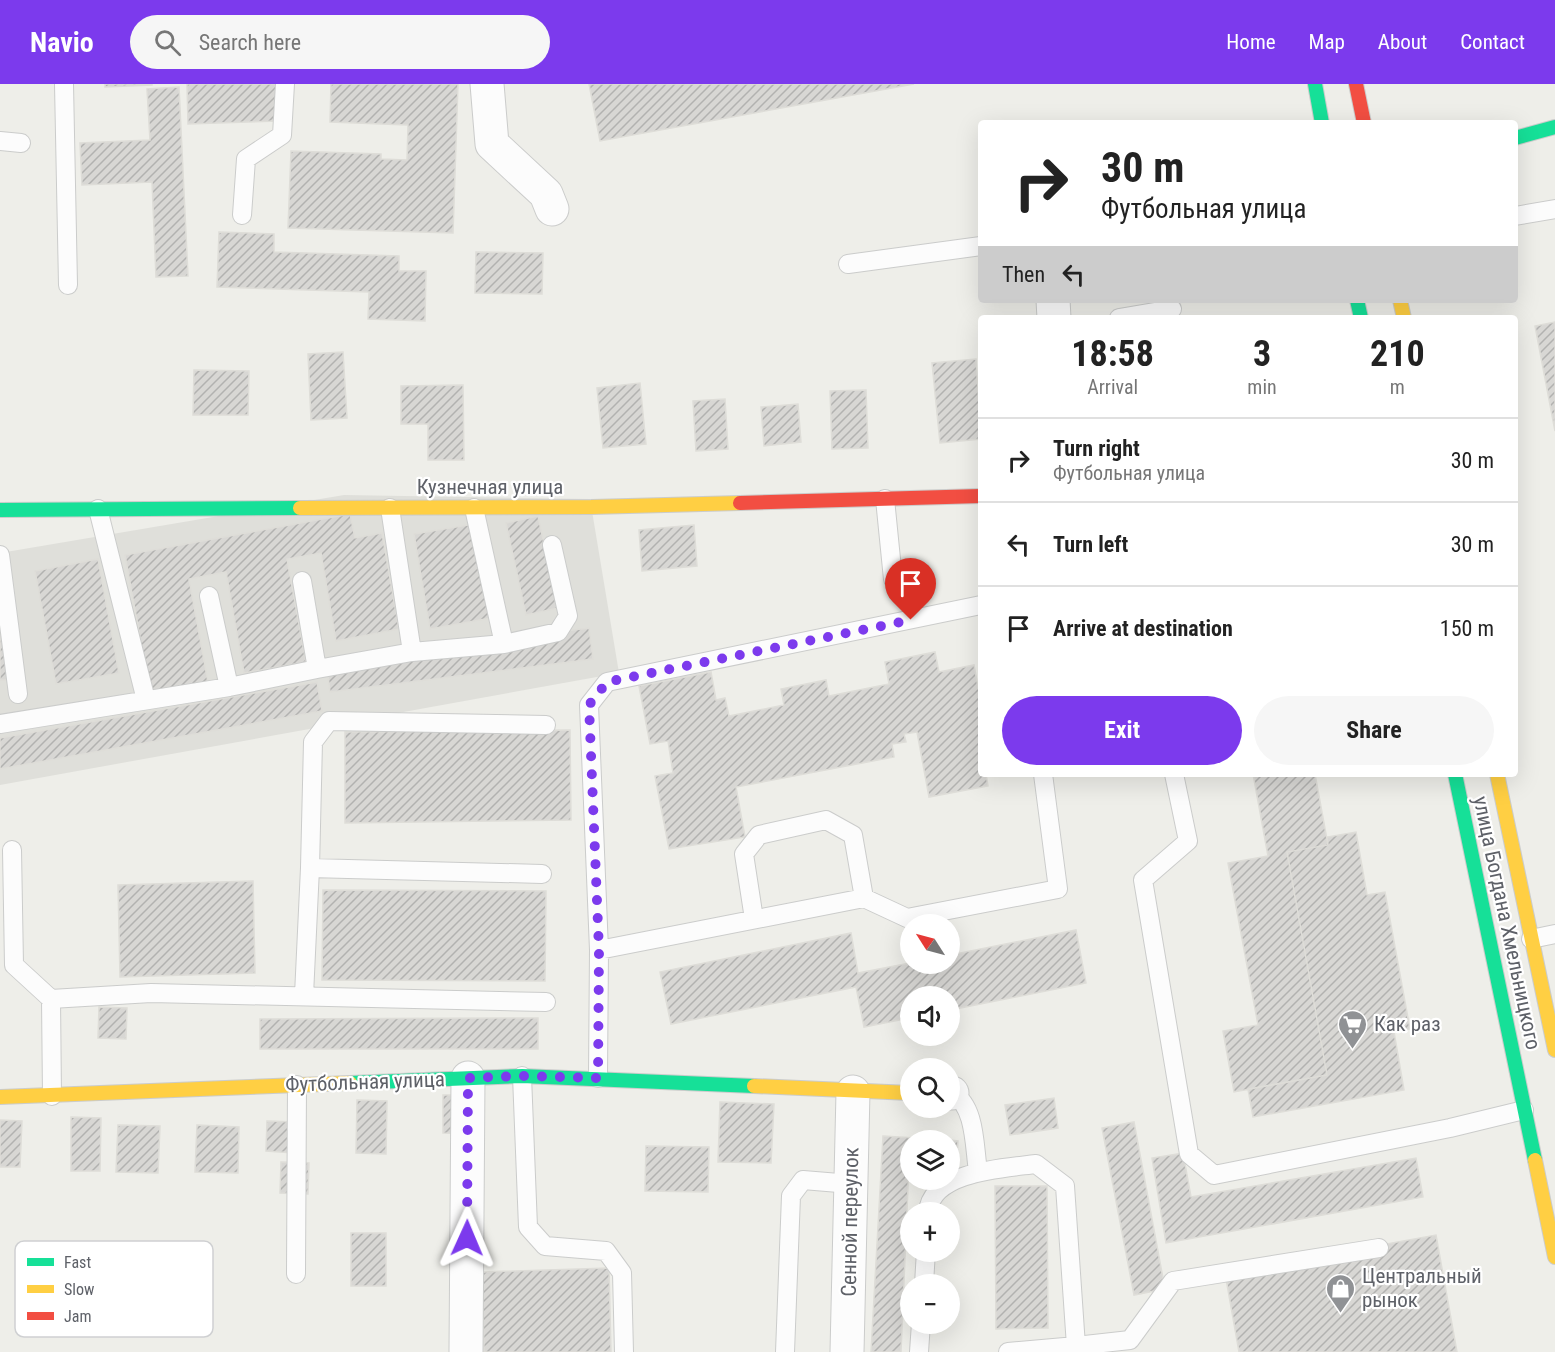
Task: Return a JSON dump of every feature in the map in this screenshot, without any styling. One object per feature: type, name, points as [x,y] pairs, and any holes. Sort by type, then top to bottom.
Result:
[{"type":"street","points":[[487,84],[492,144],[546,194],[552,209]]},
{"type":"street","points":[[1315,84],[1321,120]]},
{"type":"street","points":[[1356,84],[1363,120]]},
{"type":"street","points":[[1518,137],[1555,127]]},
{"type":"street","name":"Кузнечная улица","points":[[0,510],[474,508],[978,496]]},
{"type":"street","name":"улица Богдана Хмельницкого","points":[[1456,777],[1555,1257]]},
{"type":"street","name":"улица Богдана Хмельницкого","points":[[1498,777],[1555,1050]]},
{"type":"street","name":"Футбольная улица","points":[[0,1096],[52,1096],[522,1076],[900,1093]]},
{"type":"street","points":[[466,1352],[468,1078]]},
{"type":"street","name":"Сенной переулок","points":[[847,1352],[853,1092]]},
{"type":"lane","points":[[64,84],[68,285]]},
{"type":"lane","points":[[242,215],[246,159],[282,135],[285,84]]},
{"type":"lane","points":[[0,141],[21,143]]},
{"type":"lane","points":[[1518,215],[1555,209]]},
{"type":"lane","points":[[848,264],[978,246]]},
{"type":"lane","points":[[1137,315],[1172,309]]},
{"type":"lane","points":[[885,499],[893,579]]},
{"type":"lane","points":[[390,508],[412,651]]},
{"type":"lane","points":[[474,508],[504,644]]},
{"type":"lane","points":[[98,509],[146,700]]},
{"type":"lane","points":[[0,724],[229,687],[412,651],[504,644],[558,632],[568,616],[552,545]]},
{"type":"lane","points":[[0,555],[18,694]]},
{"type":"lane","points":[[302,581],[317,669]]},
{"type":"lane","points":[[209,596],[229,687]]},
{"type":"lane","points":[[598,1078],[599,950],[589,705],[607,682],[978,606]]},
{"type":"lane","points":[[304,995],[313,742],[329,722],[546,725]]},
{"type":"lane","points":[[599,950],[864,898],[906,918],[1058,889],[1043,777]]},
{"type":"lane","points":[[1175,777],[1188,841],[1143,880],[1189,1154],[1214,1176],[1450,1128],[1524,1110]]},
{"type":"lane","points":[[754,919],[744,854],[759,836],[826,820],[853,835],[864,898]]},
{"type":"lane","points":[[12,850],[14,965],[51,999],[151,993],[546,1002]]},
{"type":"lane","points":[[310,868],[542,874]]},
{"type":"lane","points":[[1531,939],[1555,934]]},
{"type":"lane","points":[[51,999],[52,1096]]},
{"type":"lane","points":[[522,1076],[528,1227],[545,1246],[606,1251],[622,1273],[624,1352]]},
{"type":"lane","points":[[296,1274],[297,1085]]},
{"type":"lane","points":[[960,1097],[969,1114],[978,1171]]},
{"type":"lane","points":[[930,1202],[946,1185],[978,1171],[1036,1164],[1065,1186],[1076,1349]]},
{"type":"lane","points":[[785,1352],[791,1196],[803,1180],[851,1184]]},
{"type":"lane","points":[[1008,1352],[1076,1349],[1130,1340],[1173,1281],[1379,1248]]},
{"type":"lane","points":[[919,1352],[920,1334]]},
{"type":"shaded area","points":[[344,495],[590,499],[619,673],[0,785],[0,553]]},
{"type":"building","points":[[105,84],[152,84],[152,85],[105,87]]},
{"type":"building","points":[[187,84],[278,84],[279,121],[188,124]]},
{"type":"building","points":[[331,84],[458,84],[453,233],[288,228],[291,151],[381,154],[381,159],[407,160],[408,125],[330,122]]},
{"type":"building","points":[[589,84],[914,84],[600,141]]},
{"type":"building","points":[[179,87],[188,276],[156,277],[152,182],[82,185],[80,143],[150,140],[147,89]]},
{"type":"building","points":[[219,232],[274,234],[274,252],[399,256],[399,271],[426,271],[425,321],[368,319],[369,292],[217,287]]},
{"type":"building","points":[[476,252],[543,253],[542,294],[475,293]]},
{"type":"building","points":[[1555,322],[1555,431],[1535,326]]},
{"type":"building","points":[[343,352],[347,418],[311,420],[308,354]]},
{"type":"building","points":[[976,359],[978,439],[940,443],[932,363]]},
{"type":"building","points":[[194,370],[249,371],[248,415],[193,415]]},
{"type":"building","points":[[640,383],[646,444],[603,448],[597,388]]},
{"type":"building","points":[[463,385],[464,460],[428,460],[428,424],[401,424],[401,386]]},
{"type":"building","points":[[866,390],[868,448],[832,449],[830,391]]},
{"type":"building","points":[[725,399],[728,449],[696,451],[693,401]]},
{"type":"building","points":[[798,404],[801,442],[764,446],[761,407]]},
{"type":"building","points":[[350,514],[355,538],[382,533],[399,629],[336,641],[321,553],[287,559],[306,662],[244,673],[226,572],[189,579],[208,682],[150,692],[125,555]]},
{"type":"building","points":[[538,516],[558,608],[526,615],[506,523]]},
{"type":"building","points":[[474,524],[491,618],[430,629],[414,534]]},
{"type":"building","points":[[694,525],[697,566],[642,571],[639,530]]},
{"type":"building","points":[[98,559],[119,673],[56,684],[35,571]]},
{"type":"building","points":[[0,624],[10,680],[0,680]]},
{"type":"building","points":[[589,628],[593,659],[330,692],[326,661]]},
{"type":"building","points":[[935,652],[939,672],[974,665],[978,687],[978,777],[986,777],[988,786],[929,797],[917,732],[904,734],[906,742],[892,744],[894,757],[736,787],[745,837],[669,849],[655,776],[673,773],[668,741],[650,744],[639,686],[711,672],[716,700],[725,698],[729,716],[784,705],[781,689],[826,680],[829,696],[889,684],[885,662]]},
{"type":"building","points":[[317,682],[322,711],[0,769],[0,738]]},
{"type":"building","points":[[570,730],[571,820],[345,823],[345,732]]},
{"type":"building","points":[[1254,777],[1316,777],[1328,845],[1287,852],[1327,1075],[1234,1092],[1223,1031],[1258,1025],[1228,863],[1268,856]]},
{"type":"building","points":[[1356,832],[1367,895],[1385,892],[1410,1029],[1394,1032],[1404,1090],[1253,1117],[1248,1089],[1327,1075],[1287,852],[1328,845],[1327,837]]},
{"type":"building","points":[[253,881],[255,973],[120,977],[118,885]]},
{"type":"building","points":[[323,890],[546,891],[545,981],[322,980]]},
{"type":"building","points":[[1076,930],[1086,983],[960,1008],[960,986],[900,986],[900,1020],[864,1027],[856,987],[671,1024],[660,972],[851,933],[858,973],[900,965],[900,974],[960,974],[960,953]]},
{"type":"building","points":[[99,1007],[127,1008],[126,1039],[98,1038]]},
{"type":"building","points":[[538,1018],[538,1049],[260,1049],[260,1019]]},
{"type":"building","points":[[443,1095],[481,1095],[480,1134],[443,1133]]},
{"type":"building","points":[[1054,1098],[1058,1128],[1010,1135],[1005,1105]]},
{"type":"building","points":[[357,1100],[387,1101],[386,1154],[356,1153]]},
{"type":"building","points":[[720,1102],[774,1104],[771,1163],[718,1162]]},
{"type":"building","points":[[71,1117],[101,1118],[100,1171],[71,1171]]},
{"type":"building","points":[[0,1120],[22,1121],[20,1167],[0,1167]]},
{"type":"building","points":[[267,1121],[295,1122],[294,1153],[266,1151]]},
{"type":"building","points":[[1134,1122],[1165,1289],[1134,1295],[1102,1128]]},
{"type":"building","points":[[118,1125],[160,1126],[158,1173],[116,1172]]},
{"type":"building","points":[[197,1125],[239,1127],[238,1173],[195,1172]]},
{"type":"building","points":[[883,1136],[900,1137],[900,1190],[908,1190],[907,1202],[900,1202],[900,1262],[905,1262],[904,1274],[900,1274],[901,1352],[871,1352]]},
{"type":"building","points":[[646,1146],[709,1147],[708,1192],[645,1191]]},
{"type":"building","points":[[1183,1153],[1191,1197],[1416,1158],[1423,1197],[1166,1243],[1152,1158]]},
{"type":"building","points":[[281,1162],[309,1163],[308,1194],[280,1193]]},
{"type":"building","points":[[995,1186],[1047,1186],[1048,1328],[996,1329]]},
{"type":"building","points":[[351,1233],[386,1233],[386,1286],[351,1286]]},
{"type":"building","name":"Центральный рынок","points":[[1436,1235],[1457,1352],[1239,1352],[1225,1273]]},
{"type":"building","points":[[609,1268],[611,1352],[484,1352],[482,1272]]},
{"type":"traffic: fast","points":[[1315,84],[1321,120]]},
{"type":"traffic: fast","points":[[1518,137],[1555,127]]},
{"type":"traffic: fast","points":[[1358,303],[1360,315]]},
{"type":"traffic: fast","points":[[0,510],[300,508]]},
{"type":"traffic: fast","points":[[1456,777],[1535,1160]]},
{"type":"traffic: fast","points":[[350,1083],[522,1076],[754,1086]]},
{"type":"traffic: slow","points":[[1401,303],[1403,315]]},
{"type":"traffic: slow","points":[[300,508],[591,507],[740,503]]},
{"type":"traffic: slow","points":[[1498,777],[1555,1050]]},
{"type":"traffic: slow","points":[[0,1097],[350,1083]]},
{"type":"traffic: slow","points":[[754,1086],[900,1093]]},
{"type":"traffic: slow","points":[[1535,1160],[1555,1257]]},
{"type":"traffic: jam","points":[[1356,84],[1363,120]]},
{"type":"traffic: jam","points":[[740,503],[978,496]]},
{"type":"place","name":"Как раз","points":[[1353,1050]]},
{"type":"place","name":"Центральный рынок","points":[[1341,1314]]},
{"type":"route","points":[[467,1238],[468,1078],[522,1076],[598,1078],[599,950],[589,705],[607,682],[911,620]]}]
